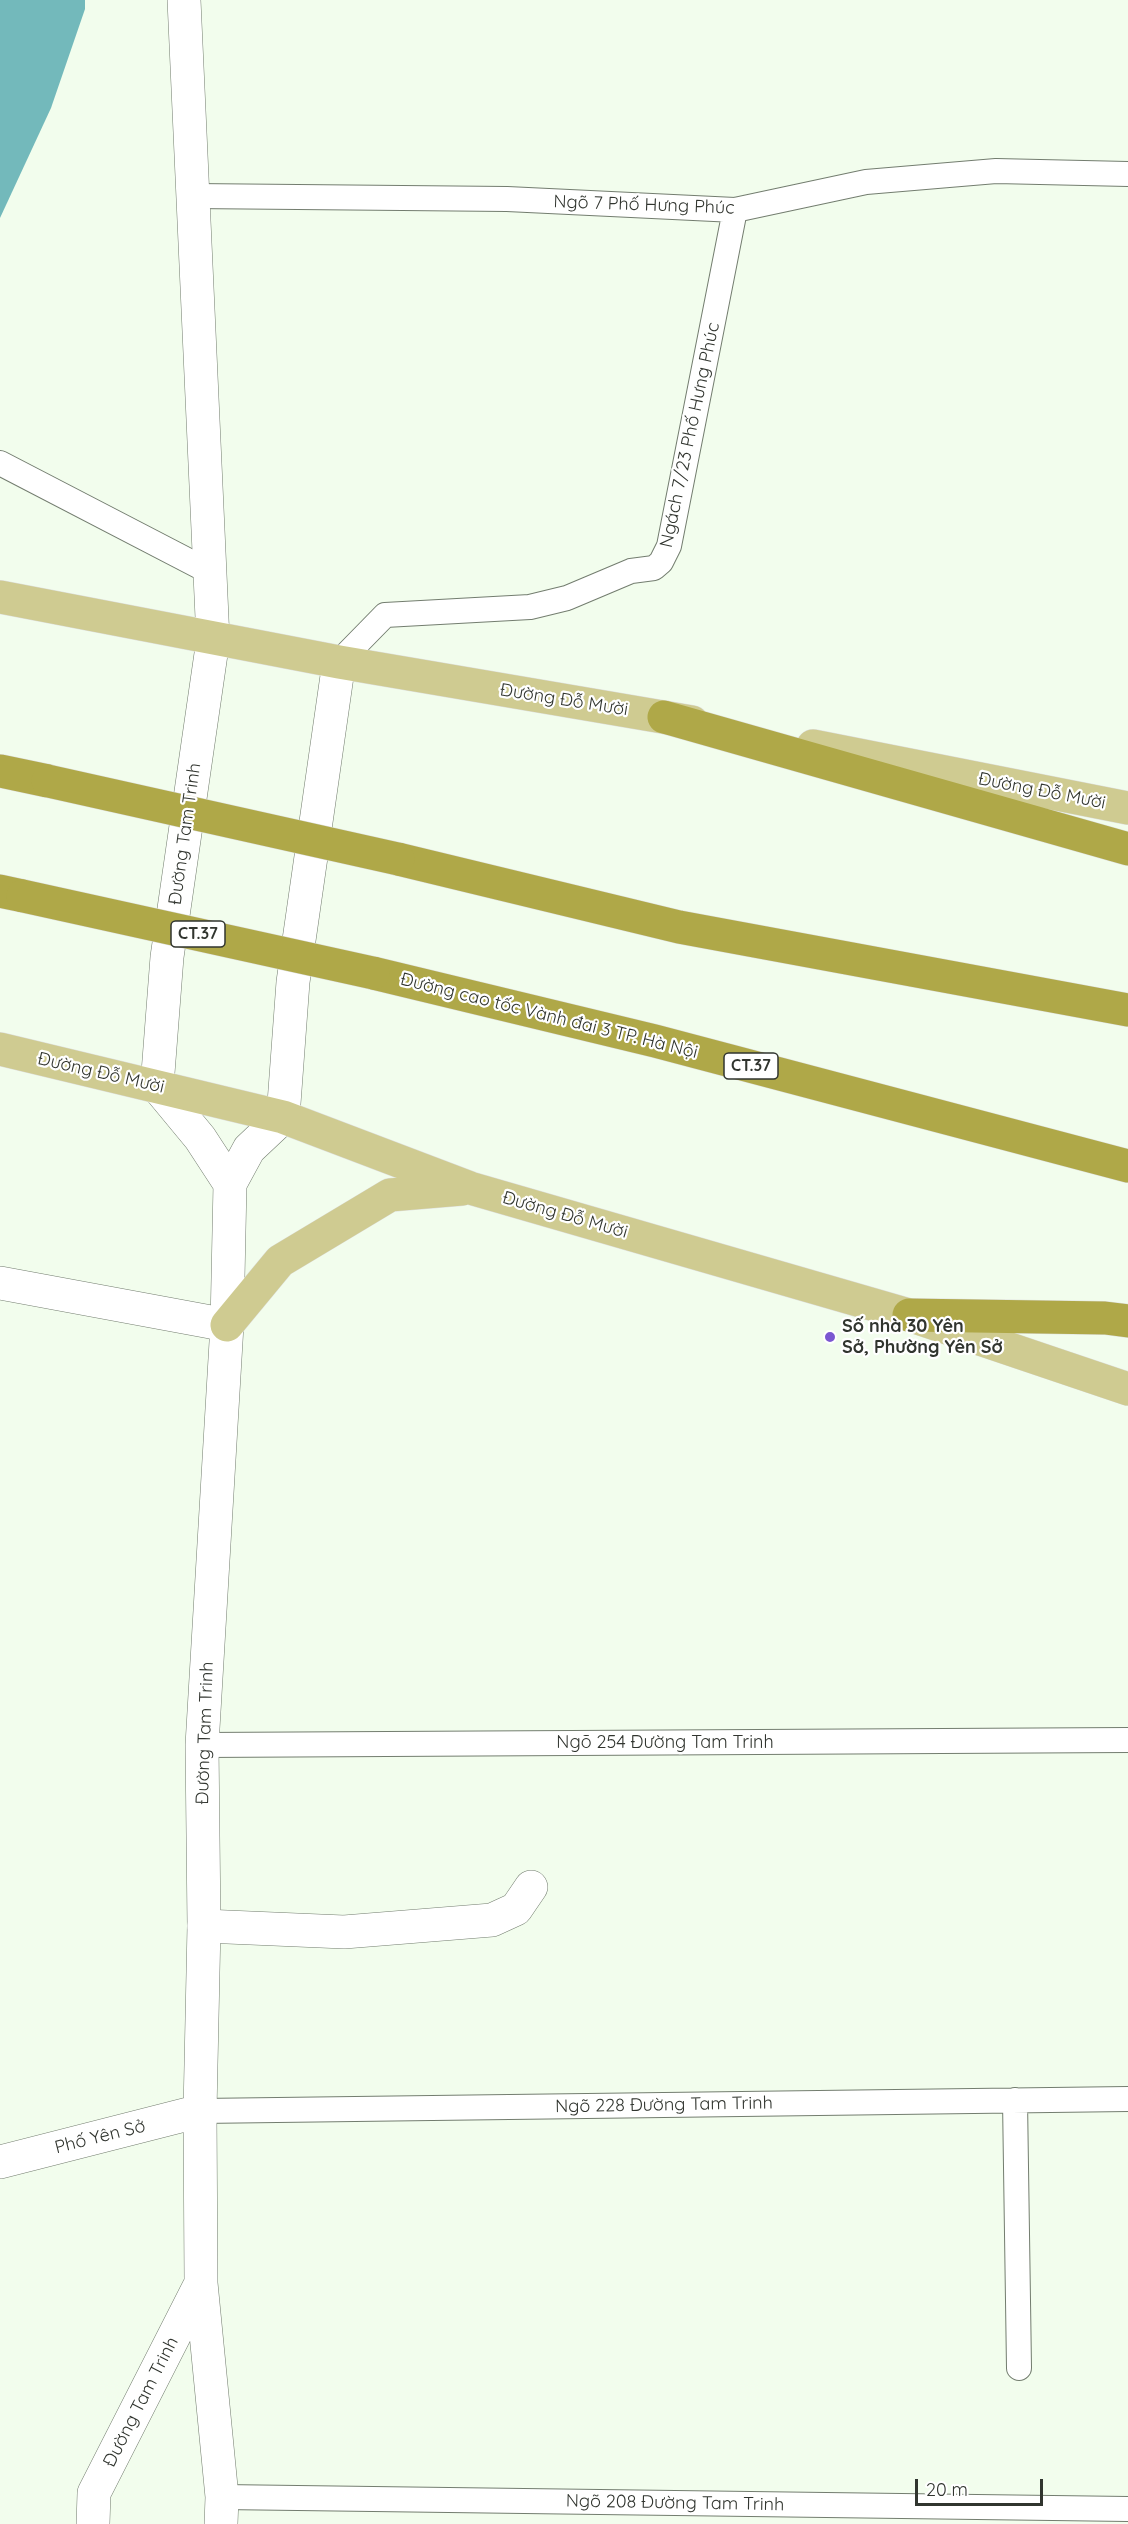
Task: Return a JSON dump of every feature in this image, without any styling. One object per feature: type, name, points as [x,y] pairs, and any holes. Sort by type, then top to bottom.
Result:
[{"type":"highway","points":[[664,717],[1128,849]]},
{"type":"highway","points":[[0,771],[398,859],[680,927],[1128,1010]]},
{"type":"highway","name":"Đường cao tốc Vành đai 3 TP. Hà Nội","points":[[11,893],[373,973],[655,1041],[1128,1166]]},
{"type":"highway","points":[[909,1315],[1105,1318],[1128,1321]]},
{"type":"main road","name":"Đường Tam Trinh","points":[[157,1086],[168,957],[213,640],[184,0]]},
{"type":"main road","name":"Đường Đỗ Mười","points":[[0,597],[213,640],[664,717],[1128,808]]},
{"type":"main road","points":[[283,1117],[293,982],[339,662]]},
{"type":"main road","name":"Đường Đỗ Mười","points":[[0,1049],[283,1117],[470,1188],[909,1315],[1128,1389]]},
{"type":"main road","points":[[157,1086],[200,1138],[230,1184]]},
{"type":"main road","name":"Đường Tam Trinh","points":[[221,2510],[201,2283],[200,2111],[204,1926],[202,1745],[227,1324],[230,1184],[249,1149],[283,1117]]},
{"type":"main road","points":[[0,1282],[227,1324],[280,1261],[390,1195],[470,1188]]},
{"type":"main road","points":[[204,1926],[344,1932],[492,1920],[516,1908],[531,1887]]},
{"type":"main road","name":"Phố Yên Sở","points":[[0,2162],[200,2111]]},
{"type":"main road","name":"Đường Tam Trinh","points":[[93,2524],[94,2493],[201,2283]]},
{"type":"lane","name":"Ngõ 7 Phố Hưng Phúc","points":[[193,196],[507,200],[735,210],[866,182],[996,171],[1128,174]]},
{"type":"lane","name":"Ngách 7/23 Phố Hưng Phúc","points":[[339,662],[385,615],[530,607],[567,598],[631,571],[654,568],[661,561],[669,546],[735,210]]},
{"type":"lane","points":[[0,463],[210,572]]},
{"type":"lane","name":"Ngõ 254 Đường Tam Trinh","points":[[202,1745],[1128,1740]]},
{"type":"lane","name":"Ngõ 228 Đường Tam Trinh","points":[[200,2111],[1128,2099]]},
{"type":"lane","points":[[1015,2100],[1019,2368]]},
{"type":"lane","name":"Ngõ 208 Đường Tam Trinh","points":[[221,2510],[1128,2509]]},
{"type":"water","points":[[0,0],[85,0],[85,9],[51,108],[0,218]]},
{"type":"place","name":"Số nhà 30 Yên Sở, Phường Yên Sở","points":[[830,1337]]}]
